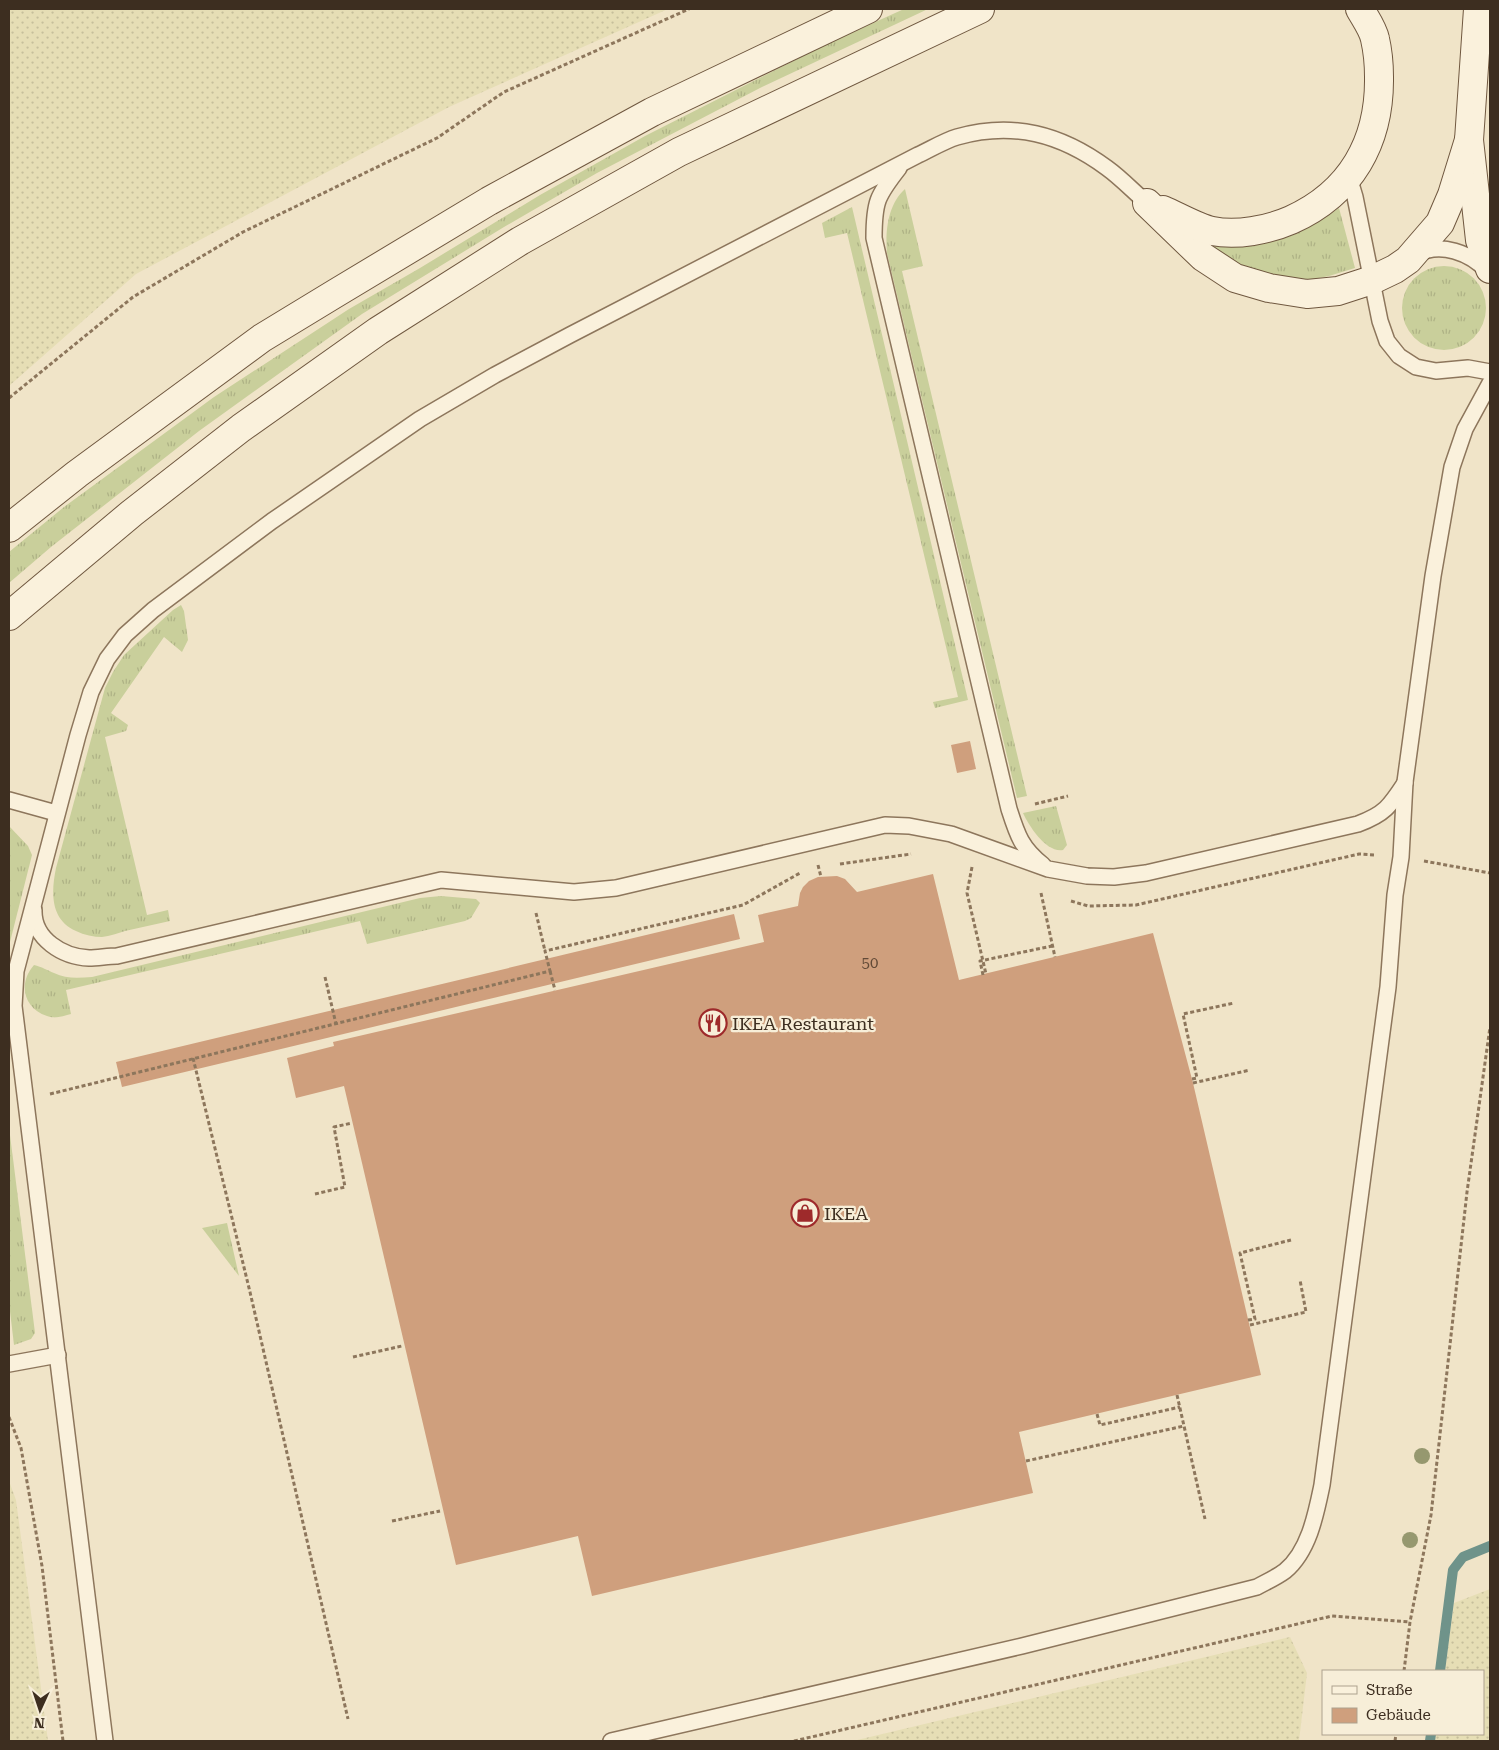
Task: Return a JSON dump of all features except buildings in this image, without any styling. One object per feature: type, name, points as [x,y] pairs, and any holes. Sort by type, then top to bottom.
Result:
[{"type":"main road","points":[[9,528],[77,474],[262,338],[303,313],[489,201],[652,112],[868,9]]},
{"type":"main road","points":[[9,616],[132,513],[242,428],[378,331],[520,241],[679,152],[980,9]]},
{"type":"main road","points":[[1147,203],[1212,231],[1242,232],[1278,226],[1308,212],[1331,196],[1349,177],[1366,150],[1375,124],[1379,96],[1375,38],[1360,9]]},
{"type":"main road","points":[[1478,9],[1469,140],[1480,240],[1490,269]]},
{"type":"main road","points":[[1147,203],[1203,257],[1235,278],[1269,288],[1307,294],[1338,291],[1372,280],[1408,260],[1440,223],[1452,195],[1469,140]]},
{"type":"lane","points":[[105,1741],[18,1048],[14,987],[16,971],[56,813],[91,692],[112,653],[125,634],[153,610],[280,515],[420,419],[495,375],[570,335],[955,138],[989,130],[1022,131],[1052,138],[1078,149],[1108,169],[1147,203]]},
{"type":"lane","points":[[902,164],[878,196],[874,215],[874,238],[1009,809],[1018,838],[1033,857],[1048,869]]},
{"type":"lane","points":[[1349,177],[1355,197],[1380,320],[1387,341],[1399,356],[1416,367],[1436,371],[1468,368],[1490,372]]},
{"type":"lane","points":[[1408,260],[1420,253],[1440,249],[1461,252],[1480,263],[1490,275]]},
{"type":"lane","points":[[611,1741],[1032,1644],[1258,1586],[1285,1571],[1302,1551],[1315,1522],[1322,1485],[1388,987],[1395,895],[1401,857],[1405,782],[1433,576],[1452,466],[1465,430],[1490,383]]},
{"type":"lane","points":[[35,896],[34,914],[37,929],[48,942],[66,954],[88,958],[117,956],[441,880],[574,892],[616,888],[886,825],[909,826],[951,834],[1048,869],[1086,876],[1114,876],[1146,873],[1358,824],[1375,818],[1389,806],[1405,782]]},
{"type":"lane","points":[[9,800],[56,813]]},
{"type":"lane","points":[[9,1364],[58,1355]]},
{"type":"path","points":[[9,398],[133,297],[243,232],[437,138],[504,92],[689,9]]},
{"type":"path","points":[[980,846],[971,869],[967,893],[984,975],[980,962],[1052,946]]},
{"type":"path","points":[[833,866],[914,854]]},
{"type":"path","points":[[1069,901],[1088,906],[1136,905],[1359,854],[1401,857],[1490,873]]},
{"type":"path","points":[[963,866],[979,872]]},
{"type":"path","points":[[812,870],[826,867]]},
{"type":"path","points":[[819,868],[821,877]]},
{"type":"path","points":[[545,951],[744,904],[799,873],[806,872]]},
{"type":"path","points":[[530,888],[555,990]]},
{"type":"path","points":[[1033,890],[1050,895]]},
{"type":"path","points":[[1041,893],[1054,957]]},
{"type":"path","points":[[26,1100],[550,971]]},
{"type":"path","points":[[324,977],[336,1024]]},
{"type":"path","points":[[1234,1003],[1183,1014],[1197,1078],[1192,1081],[1250,1070]]},
{"type":"path","points":[[1404,1670],[1410,1622],[1431,1515],[1467,1192],[1490,1027]]},
{"type":"path","points":[[193,1058],[250,1292],[348,1719]]},
{"type":"path","points":[[315,1194],[345,1188],[334,1127],[352,1123]]},
{"type":"path","points":[[1291,1240],[1240,1253],[1254,1319],[1249,1322],[1306,1312],[1300,1280]]},
{"type":"path","points":[[353,1357],[402,1346]]},
{"type":"path","points":[[1177,1395],[1205,1519]]},
{"type":"path","points":[[1097,1414],[1100,1425],[1180,1407]]},
{"type":"path","points":[[9,1417],[21,1448],[40,1556],[63,1741]]},
{"type":"path","points":[[1026,1461],[1184,1426]]},
{"type":"path","points":[[392,1521],[440,1511]]},
{"type":"path","points":[[794,1741],[1332,1616],[1410,1622]]},
{"type":"shaded area","points":[[9,9],[668,9],[449,107],[136,274],[9,386]]},
{"type":"shaded area","points":[[9,1481],[16,1500],[48,1741],[9,1741]]},
{"type":"shaded area","points":[[1490,1589],[1490,1741],[1435,1741],[1436,1735],[1484,1735],[1484,1670],[1445,1670],[1454,1603]]},
{"type":"shaded area","points":[[1290,1637],[1307,1673],[1299,1741],[853,1741]]},
{"type":"green space","points":[[904,9],[928,9],[760,88],[597,173],[504,227],[362,314],[199,431],[51,547],[9,583],[9,552],[64,507],[214,397],[349,309],[540,195],[645,136],[831,42]]},
{"type":"green space","points":[[905,189],[923,266],[902,271],[1027,796],[1017,798],[887,253],[887,227],[891,210],[899,195]]},
{"type":"green space","points":[[852,207],[968,700],[935,708],[933,702],[958,697],[847,233],[825,238],[822,223]]},
{"type":"green space","points":[[1339,208],[1355,268],[1329,276],[1304,281],[1286,279],[1238,265],[1210,246],[1226,243],[1267,243],[1278,240],[1310,227]]},
{"type":"green space","points":[[1444,266],[1460,269],[1474,278],[1483,292],[1486,308],[1483,324],[1474,338],[1460,347],[1444,350],[1428,347],[1414,338],[1405,324],[1402,308],[1405,292],[1414,278],[1428,269]]},
{"type":"green space","points":[[181,605],[184,611],[188,640],[182,652],[164,637],[111,713],[128,725],[126,731],[105,737],[147,915],[168,910],[170,921],[105,937],[86,935],[67,926],[61,920],[54,904],[53,886],[56,868],[105,688],[124,655],[173,610]]},
{"type":"green space","points":[[1056,806],[1067,845],[1063,850],[1057,850],[1044,843],[1029,825],[1023,813]]},
{"type":"green space","points":[[9,826],[28,846],[32,855],[9,946]]},
{"type":"green space","points":[[441,896],[476,899],[480,903],[471,918],[465,921],[367,944],[360,921],[66,990],[71,1014],[62,1016],[50,1017],[39,1012],[28,1001],[26,994],[26,979],[34,965],[63,976],[77,978],[92,977],[420,898]]},
{"type":"green space","points":[[9,1127],[35,1333],[31,1339],[14,1345],[9,1303]]},
{"type":"green space","points":[[227,1223],[239,1276],[202,1228]]},
{"type":"waterway","points":[[1440,1670],[1453,1570],[1463,1557],[1490,1546]]},
{"type":"waterway","points":[[1430,1741],[1431,1735]]},
{"type":"place","name":"IKEA Restaurant","points":[[713,1023]]},
{"type":"place","name":"IKEA","points":[[805,1213]]}]
